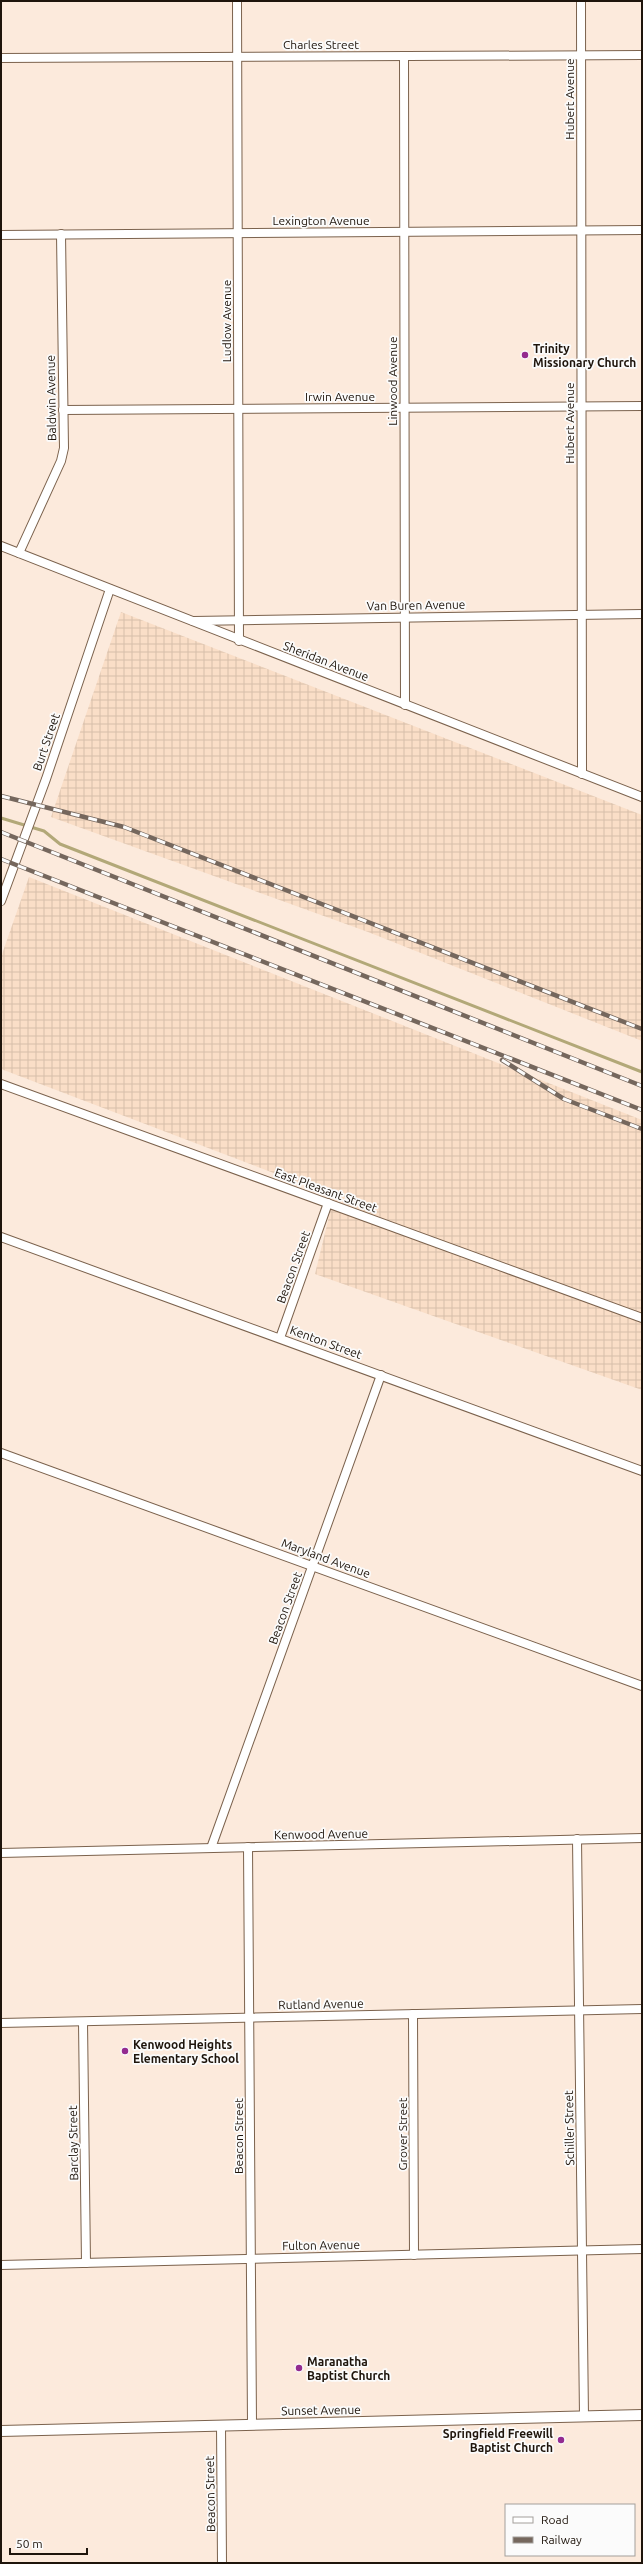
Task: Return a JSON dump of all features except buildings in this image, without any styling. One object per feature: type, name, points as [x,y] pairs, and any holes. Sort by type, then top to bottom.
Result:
[{"type":"street","name":"Ludlow Avenue","points":[[237,1],[240,641]]},
{"type":"street","name":"Hubert Avenue","points":[[581,1],[582,774]]},
{"type":"street","name":"Charles Street","points":[[1,58],[642,55]]},
{"type":"street","name":"Linwood Avenue","points":[[404,56],[405,705]]},
{"type":"street","name":"Lexington Avenue","points":[[1,234],[642,230]]},
{"type":"street","name":"Baldwin Avenue","points":[[19,553],[61,461],[64,448],[61,234]]},
{"type":"street","name":"Irwin Avenue","points":[[63,410],[642,406]]},
{"type":"street","name":"Sheridan Avenue","points":[[1,546],[240,641],[642,797]]},
{"type":"street","name":"Burt Street","points":[[1,901],[31,820],[110,589]]},
{"type":"street","name":"Van Buren Avenue","points":[[190,621],[239,619],[642,614]]},
{"type":"street","name":"East Pleasant Street","points":[[1,1084],[642,1318]]},
{"type":"street","name":"Beacon Street","points":[[280,1338],[328,1203]]},
{"type":"street","name":"Kenton Street","points":[[1,1236],[642,1471]]},
{"type":"street","name":"Beacon Street","points":[[211,1848],[381,1375]]},
{"type":"street","name":"Maryland Avenue","points":[[1,1453],[642,1686]]},
{"type":"street","name":"Kenwood Avenue","points":[[1,1853],[642,1838]]},
{"type":"street","name":"Schiller Street","points":[[577,1839],[584,2416]]},
{"type":"street","name":"Beacon Street","points":[[248,1847],[252,2424]]},
{"type":"street","name":"Rutland Avenue","points":[[1,2023],[642,2009]]},
{"type":"street","name":"Grover Street","points":[[414,2014],[414,2255]]},
{"type":"street","name":"Barclay Street","points":[[84,2022],[86,2263]]},
{"type":"street","name":"Fulton Avenue","points":[[1,2266],[642,2249]]},
{"type":"street","name":"Sunset Avenue","points":[[1,2431],[642,2415]]},
{"type":"street","name":"Beacon Street","points":[[221,2425],[222,2563]]},
{"type":"shaded area","points":[[121,612],[642,815],[642,1041],[368,932],[51,817]]},
{"type":"shaded area","points":[[29,877],[642,1120],[642,1390],[315,1274],[334,1196],[1,1069],[1,957]]},
{"type":"waterway","points":[[1,818],[44,831],[60,844],[642,1072]]},
{"type":"railway","points":[[1,796],[124,827],[642,1029]]},
{"type":"railway","points":[[1,832],[642,1086]]},
{"type":"railway","points":[[1,859],[642,1110]]},
{"type":"railway","points":[[502,1060],[564,1099],[642,1129]]},
{"type":"place","name":"Trinity Missionary Church","points":[[525,355]]},
{"type":"place","name":"Kenwood Heights Elementary School","points":[[125,2051]]},
{"type":"place","name":"Maranatha Baptist Church","points":[[299,2368]]},
{"type":"place","name":"Springfield Freewill Baptist Church","points":[[561,2440]]}]
